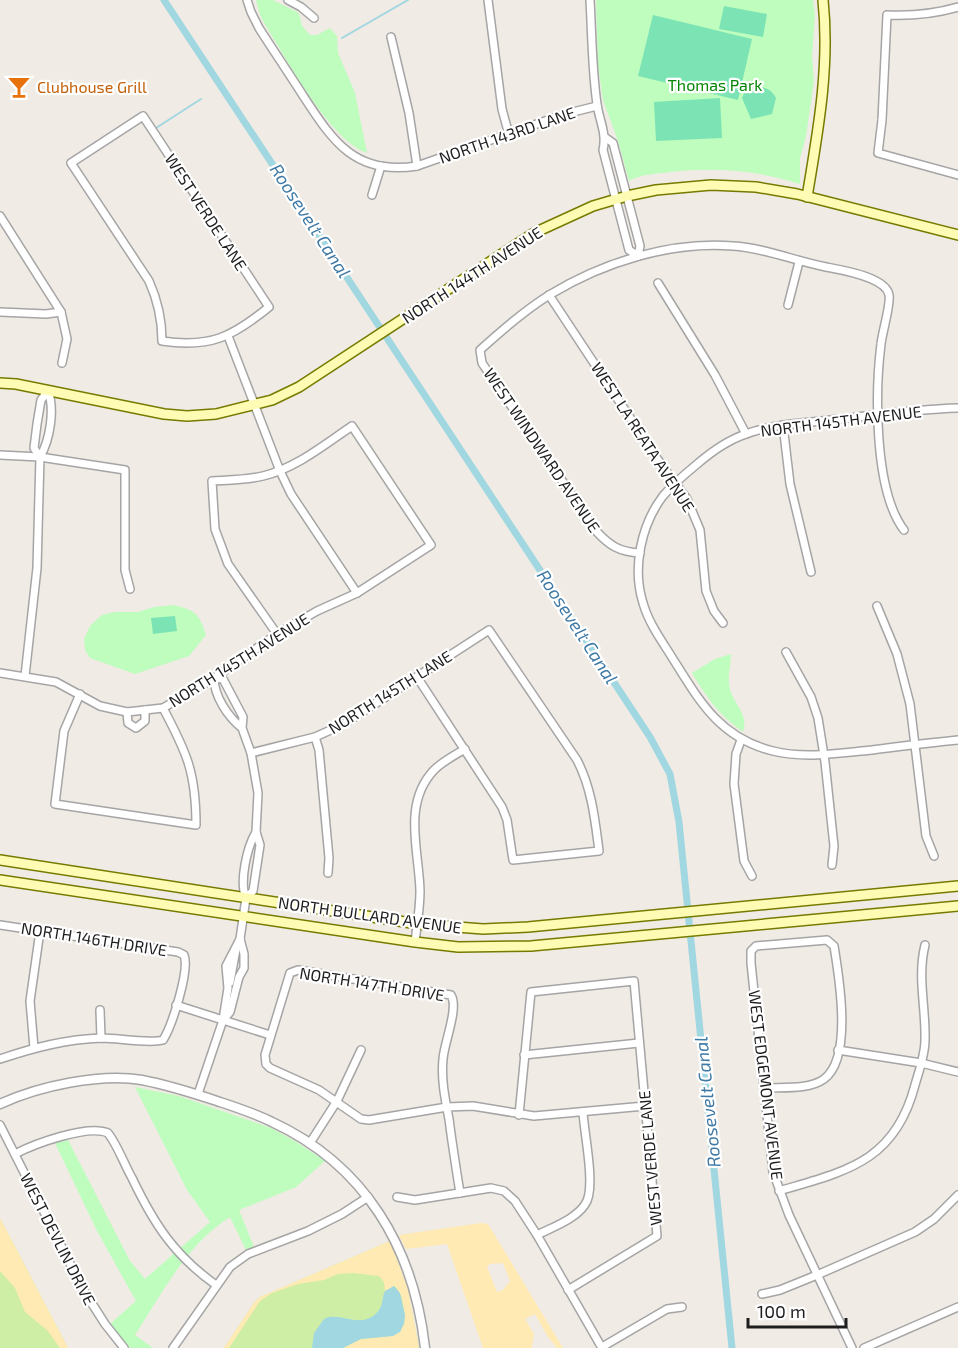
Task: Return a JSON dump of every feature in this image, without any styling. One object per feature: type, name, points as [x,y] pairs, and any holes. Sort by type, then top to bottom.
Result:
[{"type":"main road","points":[[807,197],[824,93],[823,0]]},
{"type":"main road","name":"NORTH 144TH AVENUE","points":[[0,383],[141,411],[187,416],[216,414],[255,406],[299,387],[534,233],[561,219],[627,196],[680,187],[711,185],[756,187],[807,197],[958,235]]},
{"type":"main road","name":"NORTH BULLARD AVENUE","points":[[0,860],[418,924],[466,928],[503,928],[958,886]]},
{"type":"main road","name":"NORTH BULLARD AVENUE","points":[[0,880],[458,947],[508,947],[958,906]]},
{"type":"street","name":"NORTH 143RD LANE","points":[[247,0],[259,28],[328,133],[349,153],[361,160],[393,168],[417,166],[565,114],[597,106]]},
{"type":"street","points":[[288,0],[314,18]]},
{"type":"street","points":[[488,0],[502,109],[509,135]]},
{"type":"street","points":[[590,0],[597,106],[606,138],[603,150],[629,250],[638,256]]},
{"type":"street","points":[[958,7],[923,15],[887,15],[882,120],[878,153],[958,175]]},
{"type":"street","points":[[391,37],[409,113],[417,166]]},
{"type":"street","name":"WEST VERDE LANE","points":[[143,116],[269,308],[242,329],[228,336],[182,344],[162,341],[162,321],[149,281],[71,163],[143,116]]},
{"type":"street","points":[[606,138],[613,143],[640,246],[638,256]]},
{"type":"street","points":[[372,195],[381,166]]},
{"type":"street","points":[[0,216],[61,312],[67,339],[62,363]]},
{"type":"street","points":[[549,295],[603,268],[638,256],[687,248],[733,246],[849,272],[879,282],[886,287],[890,296],[882,330],[878,370],[877,415],[880,449],[889,502],[896,519],[904,530]]},
{"type":"street","points":[[788,305],[799,262]]},
{"type":"street","points":[[658,283],[715,375],[746,434]]},
{"type":"street","name":"WEST WINDWARD AVENUE","points":[[549,295],[502,330],[480,350],[482,363],[597,532],[609,545],[619,550],[640,553]]},
{"type":"street","name":"WEST LA REATA AVENUE","points":[[549,295],[695,514],[700,530],[706,591],[714,611],[723,622]]},
{"type":"street","points":[[0,312],[46,315],[61,312]]},
{"type":"street","points":[[228,336],[280,471],[305,516],[357,593]]},
{"type":"street","points":[[40,457],[34,448],[41,400],[48,391]]},
{"type":"street","points":[[25,676],[37,568],[40,457],[46,448],[52,402],[48,391]]},
{"type":"street","name":"NORTH 145TH AVENUE","points":[[640,553],[649,522],[663,496],[675,483],[721,446],[746,434],[783,425],[958,408]]},
{"type":"street","points":[[783,425],[790,484],[811,572]]},
{"type":"street","name":"NORTH 145TH AVENUE","points":[[0,673],[56,682],[100,706],[127,712],[163,708],[214,678],[277,634],[317,611],[357,593],[431,545],[352,426],[298,462],[280,471]]},
{"type":"street","points":[[0,455],[40,457],[125,470],[125,570],[130,589]]},
{"type":"street","points":[[277,634],[228,564],[215,529],[212,481],[246,479],[280,471]]},
{"type":"street","points":[[640,553],[638,578],[642,603],[650,622],[707,712],[741,740],[787,754],[824,755],[958,740]]},
{"type":"street","points":[[877,606],[902,669],[910,704],[926,836],[934,856]]},
{"type":"street","name":"NORTH 145TH LANE","points":[[251,753],[315,737],[344,724],[489,630],[578,760],[591,795],[599,851],[513,860],[507,820],[502,807],[465,749]]},
{"type":"street","points":[[786,652],[812,696],[818,718],[834,846],[832,865]]},
{"type":"street","points":[[415,942],[420,890],[413,824],[417,799],[435,769],[465,749],[417,677]]},
{"type":"street","points":[[198,1094],[223,1020],[228,988],[226,966],[238,943],[243,917],[246,898],[243,889],[249,843],[256,832],[258,793],[251,753],[242,728],[243,717],[223,679],[214,678],[214,687],[232,720],[242,728]]},
{"type":"street","points":[[80,694],[64,731],[55,804],[196,825],[194,781],[190,765],[184,748],[163,708]]},
{"type":"street","points":[[127,712],[128,723],[136,728],[144,721],[145,710]]},
{"type":"street","points":[[315,737],[319,750],[329,858],[328,873]]},
{"type":"street","points":[[741,740],[736,754],[734,783],[744,861],[752,876]]},
{"type":"street","name":"NORTH 146TH DRIVE","points":[[0,925],[178,952],[185,957],[185,967],[176,1005]]},
{"type":"street","points":[[34,1048],[30,1001],[40,931]]},
{"type":"street","name":"WEST EDGEMONT AVENUE","points":[[838,1050],[842,1006],[835,952],[831,942],[822,939],[756,946],[751,951],[773,1172],[779,1191],[852,1348]]},
{"type":"street","points":[[223,1020],[230,1012],[239,977],[244,968],[244,954],[238,943]]},
{"type":"street","points":[[779,1191],[842,1172],[863,1161],[893,1135],[904,1118],[925,1042],[921,964],[925,945]]},
{"type":"street","name":"NORTH 147TH DRIVE","points":[[270,1035],[290,973],[298,970],[447,993],[454,1000],[442,1060],[447,1107]]},
{"type":"street","name":"WEST VERDE LANE","points":[[524,1054],[531,992],[634,981],[657,1236],[567,1290]]},
{"type":"street","points":[[0,1059],[66,1041],[101,1038],[163,1040],[176,1005],[270,1035],[264,1058],[267,1066],[301,1081],[365,1120],[447,1107],[473,1106],[534,1116],[645,1106]]},
{"type":"street","points":[[100,1010],[101,1038]]},
{"type":"street","points":[[519,1115],[524,1054],[639,1043]]},
{"type":"street","points":[[310,1143],[337,1101],[361,1050]]},
{"type":"street","points":[[765,1088],[809,1085],[823,1080],[835,1067],[838,1050],[921,1063],[958,1072]]},
{"type":"street","points":[[0,1104],[68,1083],[141,1080],[198,1094],[272,1122],[310,1143],[339,1165],[368,1197],[388,1226],[402,1253],[418,1303],[425,1348]]},
{"type":"street","points":[[447,1107],[460,1193]]},
{"type":"street","points":[[537,1235],[573,1216],[586,1202],[590,1183],[583,1112]]},
{"type":"street","name":"WEST DEVLIN DRIVE","points":[[0,1125],[84,1291],[124,1348]]},
{"type":"street","points":[[15,1154],[62,1137],[101,1131],[108,1133],[148,1211],[165,1238],[187,1263],[216,1285]]},
{"type":"street","points":[[397,1197],[415,1200],[491,1188],[504,1191],[515,1201],[537,1235],[602,1348],[667,1309],[682,1307]]},
{"type":"street","points":[[762,1294],[780,1290],[915,1232],[934,1219],[958,1196]]},
{"type":"street","points":[[173,1348],[230,1266],[249,1254],[342,1214],[368,1197]]},
{"type":"street","points":[[864,1348],[958,1307]]},
{"type":"green space","points":[[256,0],[273,0],[299,13],[302,26],[310,35],[317,35],[330,28],[337,36],[338,53],[355,93],[367,153],[339,133],[311,98],[267,28]]},
{"type":"green space","name":"Thomas Park","points":[[596,0],[813,0],[815,15],[812,56],[814,81],[806,136],[800,158],[800,184],[752,173],[720,170],[654,174],[629,181],[603,100],[598,65]]},
{"type":"green space","points":[[724,6],[767,14],[763,37],[719,29]]},
{"type":"green space","points":[[653,15],[752,39],[738,100],[638,76]]},
{"type":"green space","points":[[753,86],[772,92],[776,98],[772,114],[751,119],[742,98],[746,89]]},
{"type":"green space","points":[[720,98],[722,138],[656,141],[654,102]]},
{"type":"green space","points":[[173,605],[195,614],[206,635],[189,656],[135,674],[90,658],[85,650],[84,639],[90,626],[102,615],[115,612],[138,612]]},
{"type":"green space","points":[[175,616],[177,631],[153,634],[151,618]]},
{"type":"green space","points":[[731,654],[730,690],[744,719],[743,732],[714,706],[692,673],[715,659]]},
{"type":"green space","points":[[135,1087],[179,1096],[271,1128],[325,1161],[296,1187],[239,1210],[254,1247],[246,1250],[230,1217],[215,1228],[188,1255],[135,1335],[153,1348],[130,1348],[110,1324],[136,1301],[97,1231],[55,1143],[68,1140],[130,1261],[145,1279],[210,1222],[187,1190]]},
{"type":"green space","points":[[0,1218],[68,1348],[0,1348]]},
{"type":"green space","points":[[390,1241],[408,1290],[419,1348],[224,1348],[260,1297]]},
{"type":"sand","points":[[0,1218],[68,1348],[60,1348],[48,1331],[25,1312],[15,1288],[0,1271]]},
{"type":"sand","points":[[481,1223],[488,1224],[563,1348],[557,1348],[535,1314],[525,1319],[534,1334],[532,1348],[483,1348],[447,1244],[406,1249],[399,1235]],"holes":[[[503,1263],[510,1281],[503,1290],[497,1292],[487,1267],[490,1264]]]},
{"type":"sand","points":[[390,1241],[408,1290],[419,1348],[343,1348],[361,1339],[393,1336],[405,1320],[402,1298],[395,1286],[385,1291],[384,1282],[379,1276],[353,1273],[338,1274],[324,1280],[298,1284],[272,1293],[260,1301],[229,1348],[224,1348],[260,1297]]},
{"type":"water","points":[[394,1286],[400,1293],[405,1315],[400,1332],[393,1336],[361,1339],[343,1348],[312,1348],[314,1333],[324,1319],[337,1317],[359,1320],[373,1316],[380,1308],[385,1291]]},
{"type":"waterway","name":"Roosevelt Canal","points":[[164,0],[650,737],[670,774],[679,822],[732,1348]]},
{"type":"waterway","points":[[342,38],[408,0]]},
{"type":"waterway","points":[[156,128],[201,99]]},
{"type":"place","name":"Clubhouse Grill","points":[[19,87]]}]
